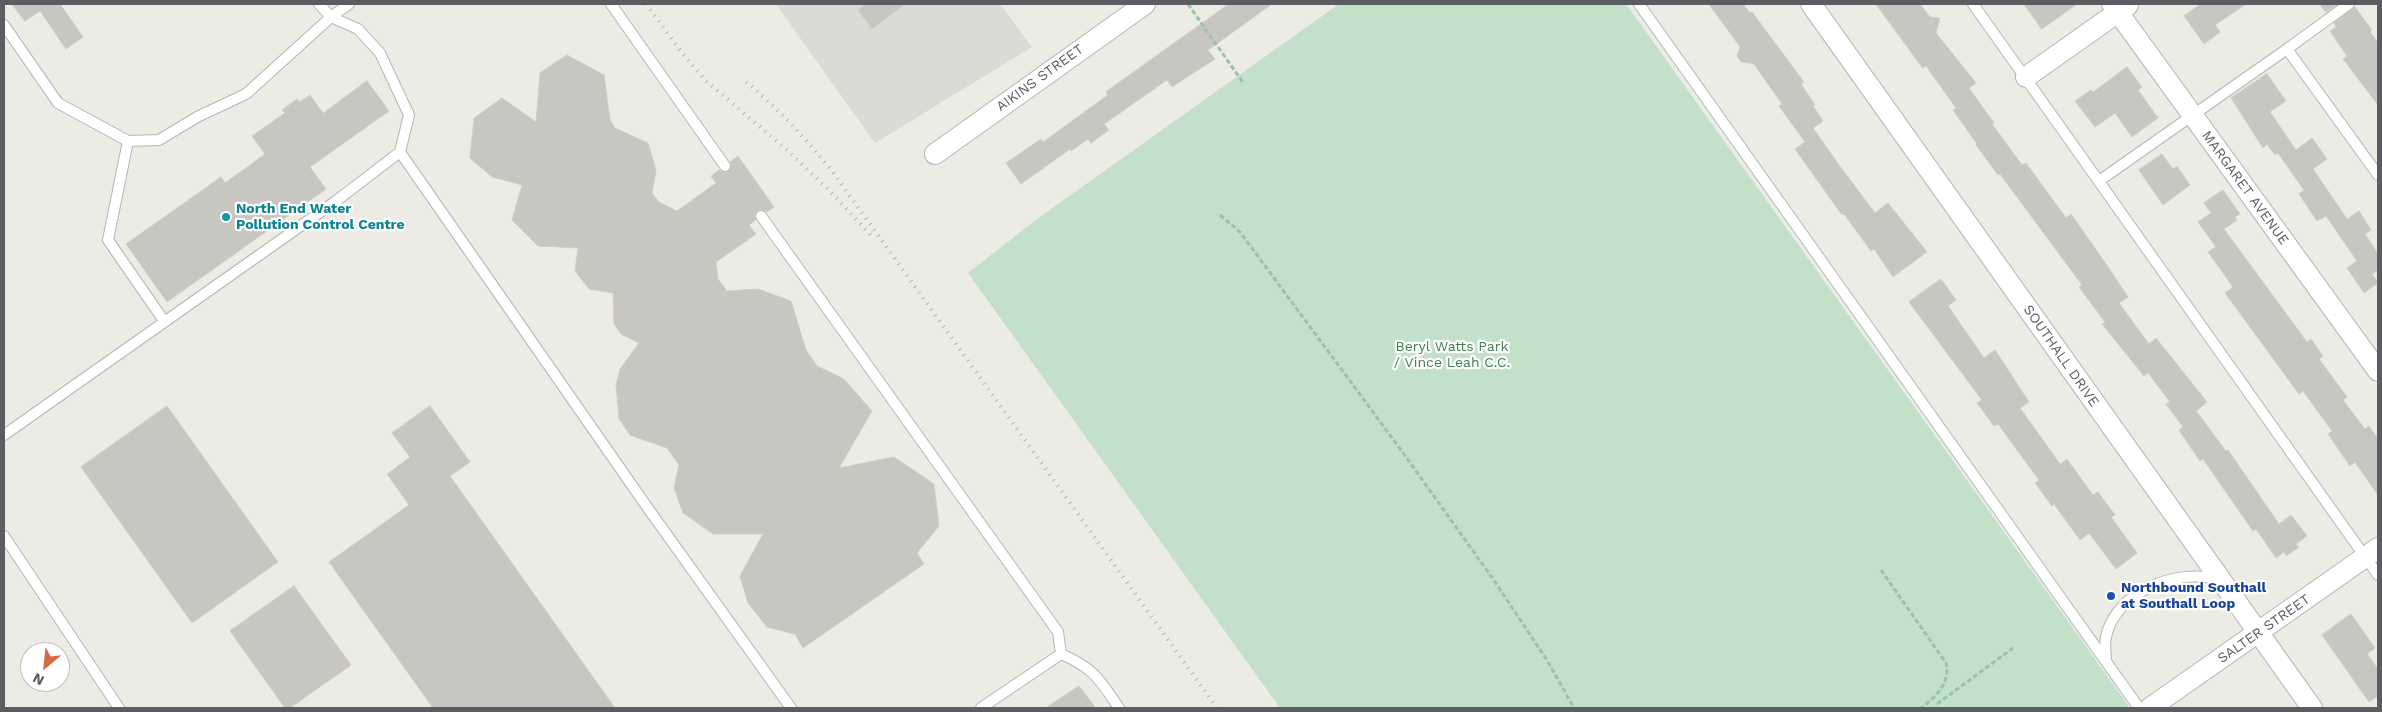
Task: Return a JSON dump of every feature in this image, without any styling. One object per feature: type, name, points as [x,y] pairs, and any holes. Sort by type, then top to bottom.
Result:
[{"type":"street","name":"AIKINS STREET","points":[[935,154],[1145,4]]},
{"type":"street","name":"SOUTHALL DRIVE","points":[[1811,4],[2312,708]]},
{"type":"street","points":[[2026,77],[2120,6]]},
{"type":"street","name":"MARGARET AVENUE","points":[[2120,6],[2194,116],[2378,371]]},
{"type":"street","name":"SALTER STREET","points":[[2150,708],[2258,634],[2372,552]]},
{"type":"lane","points":[[4,435],[336,201],[400,152],[409,116],[380,53],[358,29],[331,17],[319,4]]},
{"type":"lane","points":[[4,25],[58,103],[128,141],[159,140],[199,116],[246,94],[331,17],[349,4]]},
{"type":"lane","points":[[611,4],[725,166]]},
{"type":"lane","points":[[1639,4],[2140,708]]},
{"type":"lane","points":[[1973,4],[2099,181],[2372,552],[2378,575]]},
{"type":"lane","points":[[2099,181],[2194,116],[2349,4]]},
{"type":"lane","points":[[2287,49],[2378,175]]},
{"type":"lane","points":[[128,141],[108,240],[164,321]]},
{"type":"lane","points":[[400,152],[652,514],[791,708]]},
{"type":"lane","points":[[761,216],[1058,632],[1061,654]]},
{"type":"lane","points":[[4,536],[119,708]]},
{"type":"lane","points":[[2106,661],[2105,638],[2112,621],[2122,607],[2139,593],[2173,578],[2205,575],[2220,580]]},
{"type":"lane","points":[[981,708],[1061,654]]},
{"type":"lane","points":[[1061,654],[1081,663],[1097,676],[1120,708]]},
{"type":"path","points":[[1188,4],[1244,84]]},
{"type":"path","points":[[1220,215],[1240,232],[1401,450],[1548,660],[1574,708]]},
{"type":"path","points":[[1881,570],[1946,663],[1948,672],[1938,696],[1921,708]]},
{"type":"path","points":[[1937,704],[2013,648]]},
{"type":"shaded area","points":[[776,4],[1000,4],[1032,47],[875,143]]},
{"type":"green space","name":"Beryl Watts Park / Vince Leah C.C.","points":[[1339,4],[1626,4],[2130,708],[1280,708],[968,273],[1037,219]]},
{"type":"building","points":[[12,4],[60,4],[83,37],[66,49],[40,11],[25,21]]},
{"type":"building","points":[[866,4],[905,4],[872,29],[858,10]]},
{"type":"building","points":[[1229,4],[1272,4],[1208,50],[1215,59],[1172,87],[1167,80],[1104,124],[1109,130],[1091,143],[1088,139],[1071,151],[1070,149],[1021,184],[1006,163],[1041,139],[1043,142],[1108,95],[1106,92]]},
{"type":"building","points":[[1709,4],[1743,4],[1750,13],[1752,12],[1804,82],[1801,84],[1823,121],[1813,128],[1839,165],[1875,213],[1888,203],[1927,252],[1893,277],[1874,249],[1871,251],[1844,214],[1842,215],[1795,149],[1805,142],[1779,106],[1782,104],[1754,64],[1741,62],[1737,56],[1740,47]]},
{"type":"building","points":[[1876,4],[1920,4],[1930,17],[1940,18],[1936,33],[1976,83],[1969,88],[1994,123],[1992,124],[2022,165],[2026,163],[2066,218],[2071,214],[2128,297],[2119,303],[2149,344],[2156,338],[2207,402],[2196,411],[2226,451],[2228,450],[2279,524],[2291,515],[2307,536],[2296,544],[2299,547],[2286,556],[2284,552],[2276,558],[2256,529],[2253,531],[2203,459],[2200,461],[2179,430],[2183,427],[2166,404],[2170,402],[2148,373],[2144,376],[2102,324],[2105,322],[2079,287],[2082,285],[2000,174],[1998,175],[1976,145],[1953,110],[1956,108],[1926,66],[1923,68]]},
{"type":"building","points":[[2024,4],[2077,4],[2042,29]]},
{"type":"building","points":[[2201,4],[2246,4],[2215,25],[2220,32],[2204,44],[2184,16]]},
{"type":"building","points":[[2320,4],[2338,4],[2326,12]]},
{"type":"building","points":[[2355,7],[2372,30],[2370,32],[2378,43],[2378,105],[2343,59],[2347,56],[2330,31],[2336,27],[2334,23]]},
{"type":"building","points":[[567,55],[604,75],[610,120],[615,128],[648,143],[656,170],[652,193],[659,202],[677,211],[716,183],[711,176],[719,170],[725,173],[729,171],[732,166],[730,162],[738,156],[774,207],[767,212],[761,209],[757,211],[754,216],[756,220],[749,225],[756,234],[716,262],[718,279],[727,291],[758,289],[791,301],[806,350],[817,366],[844,379],[872,411],[839,468],[894,457],[934,484],[939,526],[917,553],[924,564],[803,648],[795,634],[767,627],[748,603],[740,576],[763,534],[713,534],[683,513],[674,488],[679,465],[667,448],[630,435],[619,419],[616,385],[620,369],[639,343],[621,334],[614,324],[613,293],[589,289],[575,271],[578,248],[538,246],[512,220],[522,185],[492,177],[470,158],[474,118],[502,98],[536,122],[540,73]]},
{"type":"building","points":[[2127,67],[2142,87],[2138,90],[2158,118],[2132,137],[2115,113],[2095,127],[2075,101],[2091,90],[2093,92]]},
{"type":"building","points":[[2267,74],[2286,101],[2270,112],[2296,150],[2312,138],[2327,159],[2313,169],[2347,219],[2359,211],[2371,230],[2365,234],[2378,254],[2378,270],[2372,274],[2378,283],[2364,293],[2347,268],[2357,261],[2326,216],[2317,221],[2299,194],[2304,190],[2278,153],[2275,155],[2267,144],[2263,148],[2231,98]]},
{"type":"building","name":"North End Water Pollution Control Centre","points":[[367,81],[389,111],[310,167],[326,189],[167,302],[126,244],[221,177],[225,183],[265,154],[252,136],[285,113],[282,110],[297,99],[299,102],[310,95],[323,113]]},
{"type":"building","points":[[2162,154],[2173,169],[2177,166],[2190,185],[2163,205],[2139,170]]},
{"type":"building","points":[[2223,190],[2240,214],[2235,217],[2237,220],[2224,229],[2307,342],[2311,339],[2323,356],[2319,359],[2347,397],[2343,400],[2365,429],[2369,426],[2378,439],[2378,495],[2355,462],[2350,466],[2328,434],[2332,431],[2303,391],[2299,394],[2225,293],[2233,287],[2208,252],[2216,247],[2198,222],[2211,213],[2204,203]]},
{"type":"building","points":[[1941,279],[1956,300],[1948,306],[1984,358],[1995,350],[2029,402],[2020,408],[2060,464],[2067,459],[2093,495],[2098,492],[2115,515],[2111,517],[2137,553],[2116,569],[2089,533],[2080,540],[2054,504],[2052,506],[2035,483],[2039,480],[1998,424],[1994,426],[1977,403],[1982,400],[1909,302]]},
{"type":"building","points":[[167,406],[278,562],[192,623],[81,467]]},
{"type":"building","points":[[430,406],[470,462],[450,476],[615,708],[433,708],[329,562],[409,505],[387,474],[410,457],[392,433]]},
{"type":"building","points":[[294,586],[351,665],[290,708],[285,708],[230,631]]},
{"type":"building","points":[[2351,614],[2375,648],[2367,654],[2378,669],[2378,696],[2369,702],[2322,635]]},
{"type":"building","points":[[1079,686],[1096,708],[1046,708]]},
{"type":"railway","points":[[646,4],[683,54],[706,81],[787,150],[833,194],[874,239]]},
{"type":"railway","points":[[746,82],[791,124],[832,171],[1217,708]]},
{"type":"place","name":"North End Water Pollution Control Centre","points":[[226,217]]},
{"type":"place","name":"Northbound Southall at Southall Loop","points":[[2111,596]]}]
